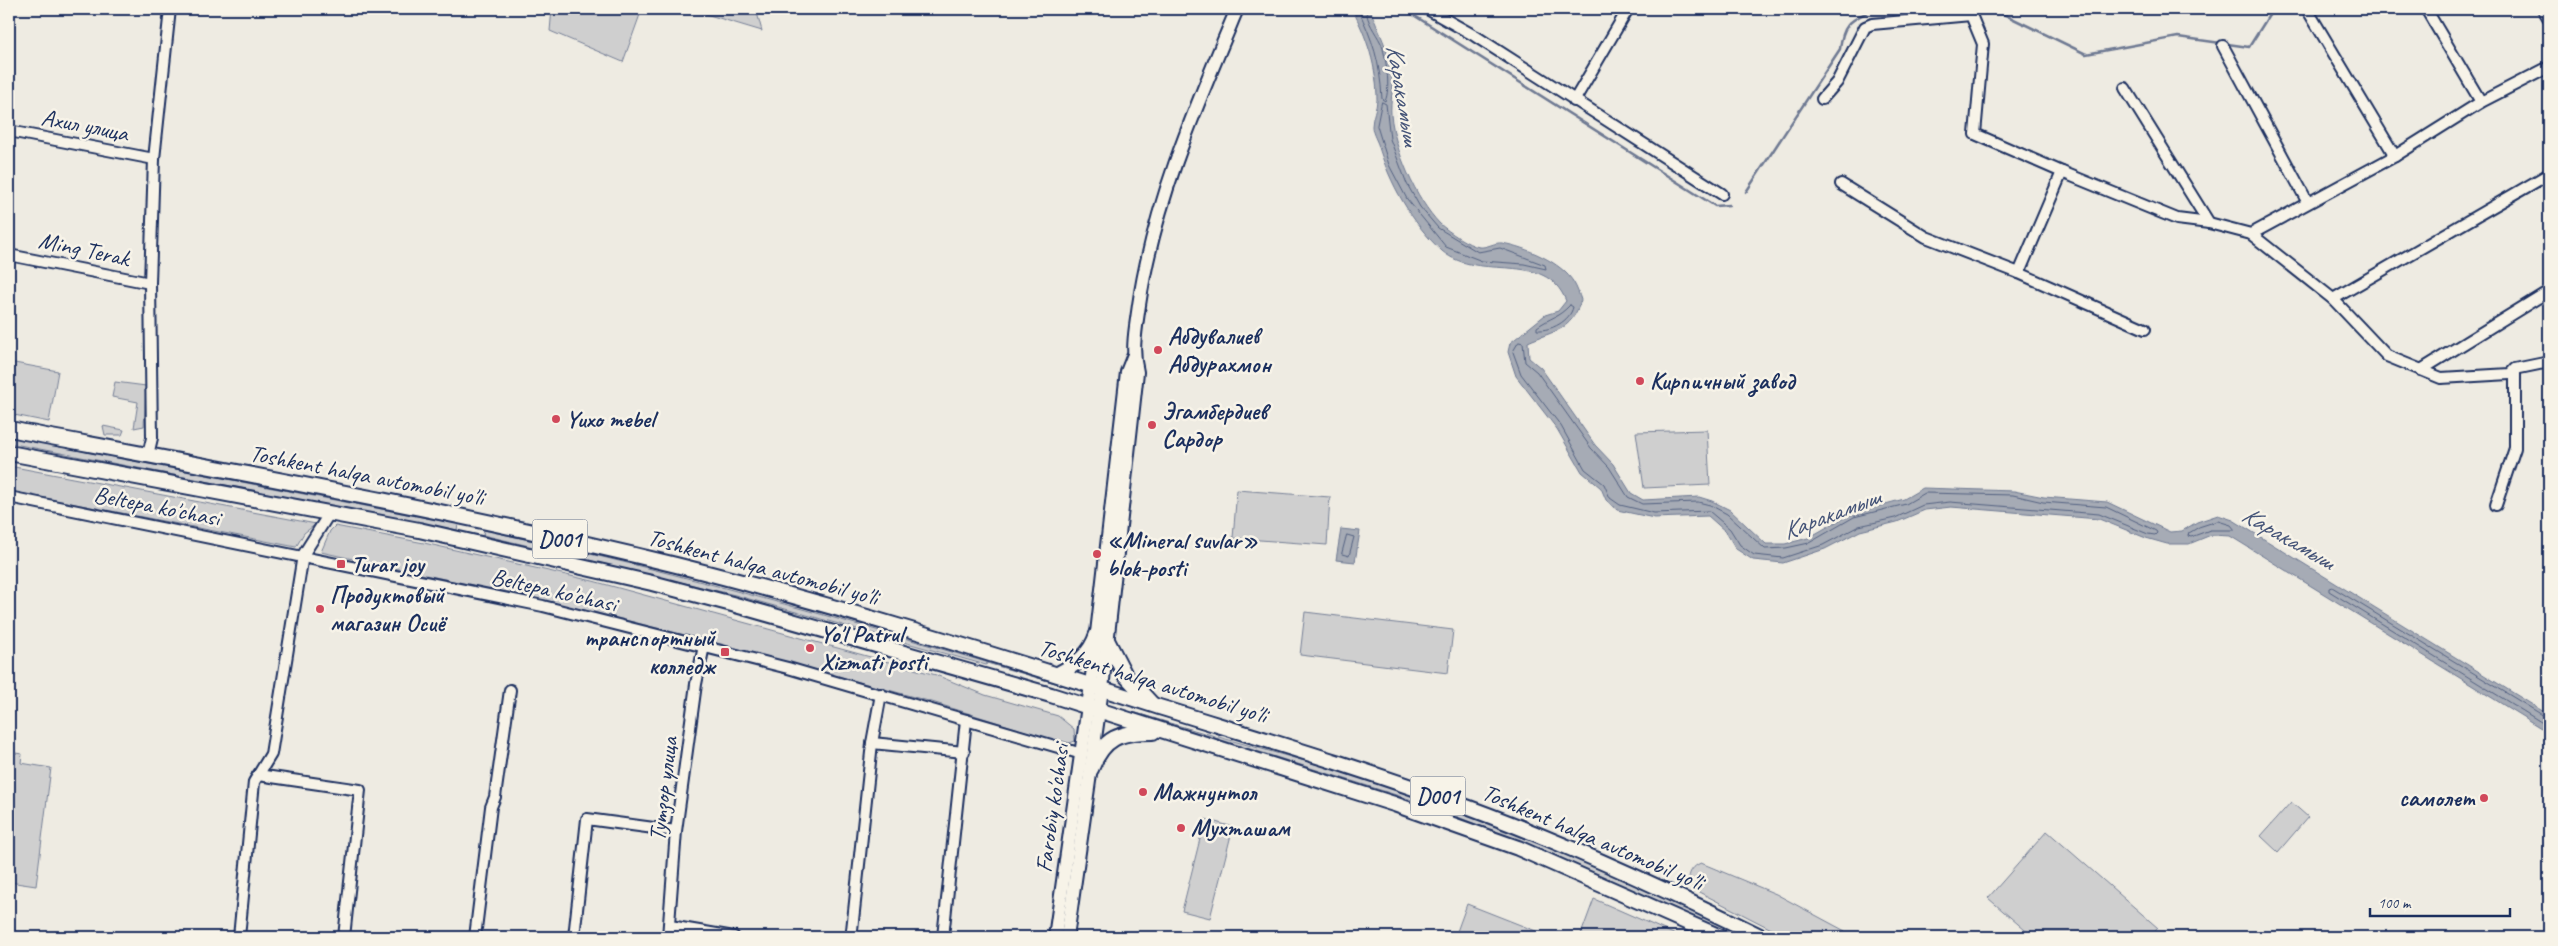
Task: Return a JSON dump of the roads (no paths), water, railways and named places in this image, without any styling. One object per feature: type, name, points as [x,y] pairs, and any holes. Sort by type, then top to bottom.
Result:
[{"type":"highway","name":"Toshkent halqa avtomobil yo'li","points":[[9,429],[467,518],[723,577],[1058,674],[1357,768],[1452,801],[1574,851],[1762,937]]},
{"type":"highway","name":"Toshkent halqa avtomobil yo'li","points":[[9,453],[462,540],[652,583],[732,604],[1093,709],[1352,790],[1472,831],[1556,864],[1720,937]]},
{"type":"highway","points":[[462,540],[473,530],[472,524],[467,518]]},
{"type":"highway","points":[[1058,674],[1085,657],[1102,637],[1125,675],[1154,705]]},
{"type":"highway","points":[[1091,769],[1104,745],[1114,738],[1133,733],[1164,732]]},
{"type":"main road","name":"Farobiy ko'chasi","points":[[1067,937],[1091,769],[1093,709],[1137,372],[1133,356],[1142,285],[1156,225],[1183,141],[1237,9]]},
{"type":"main road","name":"Farobiy ko'chasi","points":[[1056,937],[1082,754],[1093,709]]},
{"type":"street","points":[[148,455],[152,438],[150,284],[154,159],[170,9]]},
{"type":"street","points":[[1427,9],[1475,36],[1722,194]]},
{"type":"street","points":[[1574,101],[1628,9]]},
{"type":"street","points":[[2307,9],[2395,156]]},
{"type":"street","points":[[2426,9],[2481,102]]},
{"type":"street","points":[[2543,9],[2549,19]]},
{"type":"street","points":[[1822,99],[1838,82],[1865,28],[1872,24],[1971,12],[1982,44],[1975,134],[2177,219],[2209,223],[2251,234],[2333,299],[2388,356],[2420,370],[2441,378],[2510,374],[2515,369],[2549,362]]},
{"type":"street","points":[[2223,46],[2307,201]]},
{"type":"street","points":[[2251,234],[2307,201],[2395,156],[2481,102],[2549,67]]},
{"type":"street","points":[[2125,88],[2209,223]]},
{"type":"street","name":"Ахил улица","points":[[9,131],[154,159]]},
{"type":"street","points":[[2019,274],[2062,172]]},
{"type":"street","points":[[2333,299],[2549,174]]},
{"type":"street","points":[[1841,184],[1926,237],[2019,274],[2145,329]]},
{"type":"street","name":"Ming Terak","points":[[9,254],[150,284]]},
{"type":"street","points":[[2420,370],[2549,291]]},
{"type":"street","points":[[2496,505],[2515,448],[2515,369]]},
{"type":"street","name":"Beltepa ko'chasi","points":[[9,497],[304,555],[543,606],[704,646],[880,694],[1082,754]]},
{"type":"street","points":[[239,937],[252,797],[258,775],[266,766],[271,754],[304,555],[329,514]]},
{"type":"street","name":"Тутзор улица","points":[[668,937],[676,831],[696,684],[704,646]]},
{"type":"street","points":[[475,937],[491,806],[495,797],[510,690]]},
{"type":"street","points":[[852,930],[872,743],[880,694]]},
{"type":"street","points":[[943,937],[966,720]]},
{"type":"street","points":[[872,743],[964,752]]},
{"type":"street","points":[[258,775],[360,790],[344,937]]},
{"type":"street","points":[[574,937],[587,819],[676,831]]},
{"type":"street","points":[[670,926],[734,937]]},
{"type":"water","points":[[1352,9],[1370,9],[1383,40],[1392,73],[1391,115],[1393,129],[1408,173],[1422,201],[1431,213],[1440,224],[1470,244],[1482,247],[1502,243],[1532,252],[1561,268],[1574,283],[1581,300],[1577,311],[1567,324],[1561,328],[1528,342],[1529,358],[1541,368],[1595,445],[1613,464],[1631,493],[1643,500],[1699,497],[1712,501],[1730,510],[1766,544],[1785,544],[1808,538],[1852,513],[1904,499],[1923,488],[2014,491],[2044,497],[2107,502],[2170,532],[2182,531],[2197,522],[2218,515],[2233,520],[2549,715],[2549,733],[2230,536],[2211,535],[2189,544],[2167,544],[2146,538],[2099,519],[1951,507],[1925,510],[1897,522],[1860,531],[1825,549],[1783,563],[1753,560],[1736,549],[1726,532],[1708,516],[1654,518],[1617,510],[1606,500],[1601,488],[1582,472],[1557,429],[1516,376],[1508,352],[1510,343],[1545,315],[1558,311],[1566,301],[1556,285],[1543,275],[1527,270],[1474,265],[1457,260],[1442,251],[1411,215],[1388,173],[1373,133],[1372,123],[1377,100],[1377,88],[1373,64],[1367,41]]},
{"type":"water","points":[[1341,529],[1360,531],[1355,562],[1336,560]]},
{"type":"waterway","points":[[1404,9],[1715,206],[1729,205]]},
{"type":"waterway","points":[[1746,192],[1840,49],[1843,33],[1849,23],[1873,9]]},
{"type":"waterway","points":[[1993,9],[2086,54],[2178,37],[2249,47],[2273,9]]},
{"type":"place","name":"Абдувалиев Абдурахмон","points":[[1158,350]]},
{"type":"place","name":"Кирпичный завод","points":[[1640,381]]},
{"type":"place","name":"Yuxo mebel","points":[[556,419]]},
{"type":"place","name":"Эгамбердиев Сардор","points":[[1152,425]]},
{"type":"place","name":"«Mineral suvlar» blok-posti","points":[[1097,554]]},
{"type":"place","name":"Turar joy","points":[[341,564]]},
{"type":"place","name":"Продуктовый магазин Осиё","points":[[320,609]]},
{"type":"place","name":"Yo'l Patrul Xizmati posti","points":[[810,648]]},
{"type":"place","name":"транспортный колледж","points":[[725,652]]},
{"type":"place","name":"Мажнунтол","points":[[1143,792]]},
{"type":"place","name":"самолет","points":[[2484,798]]},
{"type":"place","name":"Мухташам","points":[[1181,828]]},
{"type":"water label","name":"Каракамыш","points":[[1404,95]]},
{"type":"water label","name":"Каракамыш","points":[[1831,513]]},
{"type":"water label","name":"Каракамыш","points":[[2289,537]]}]
